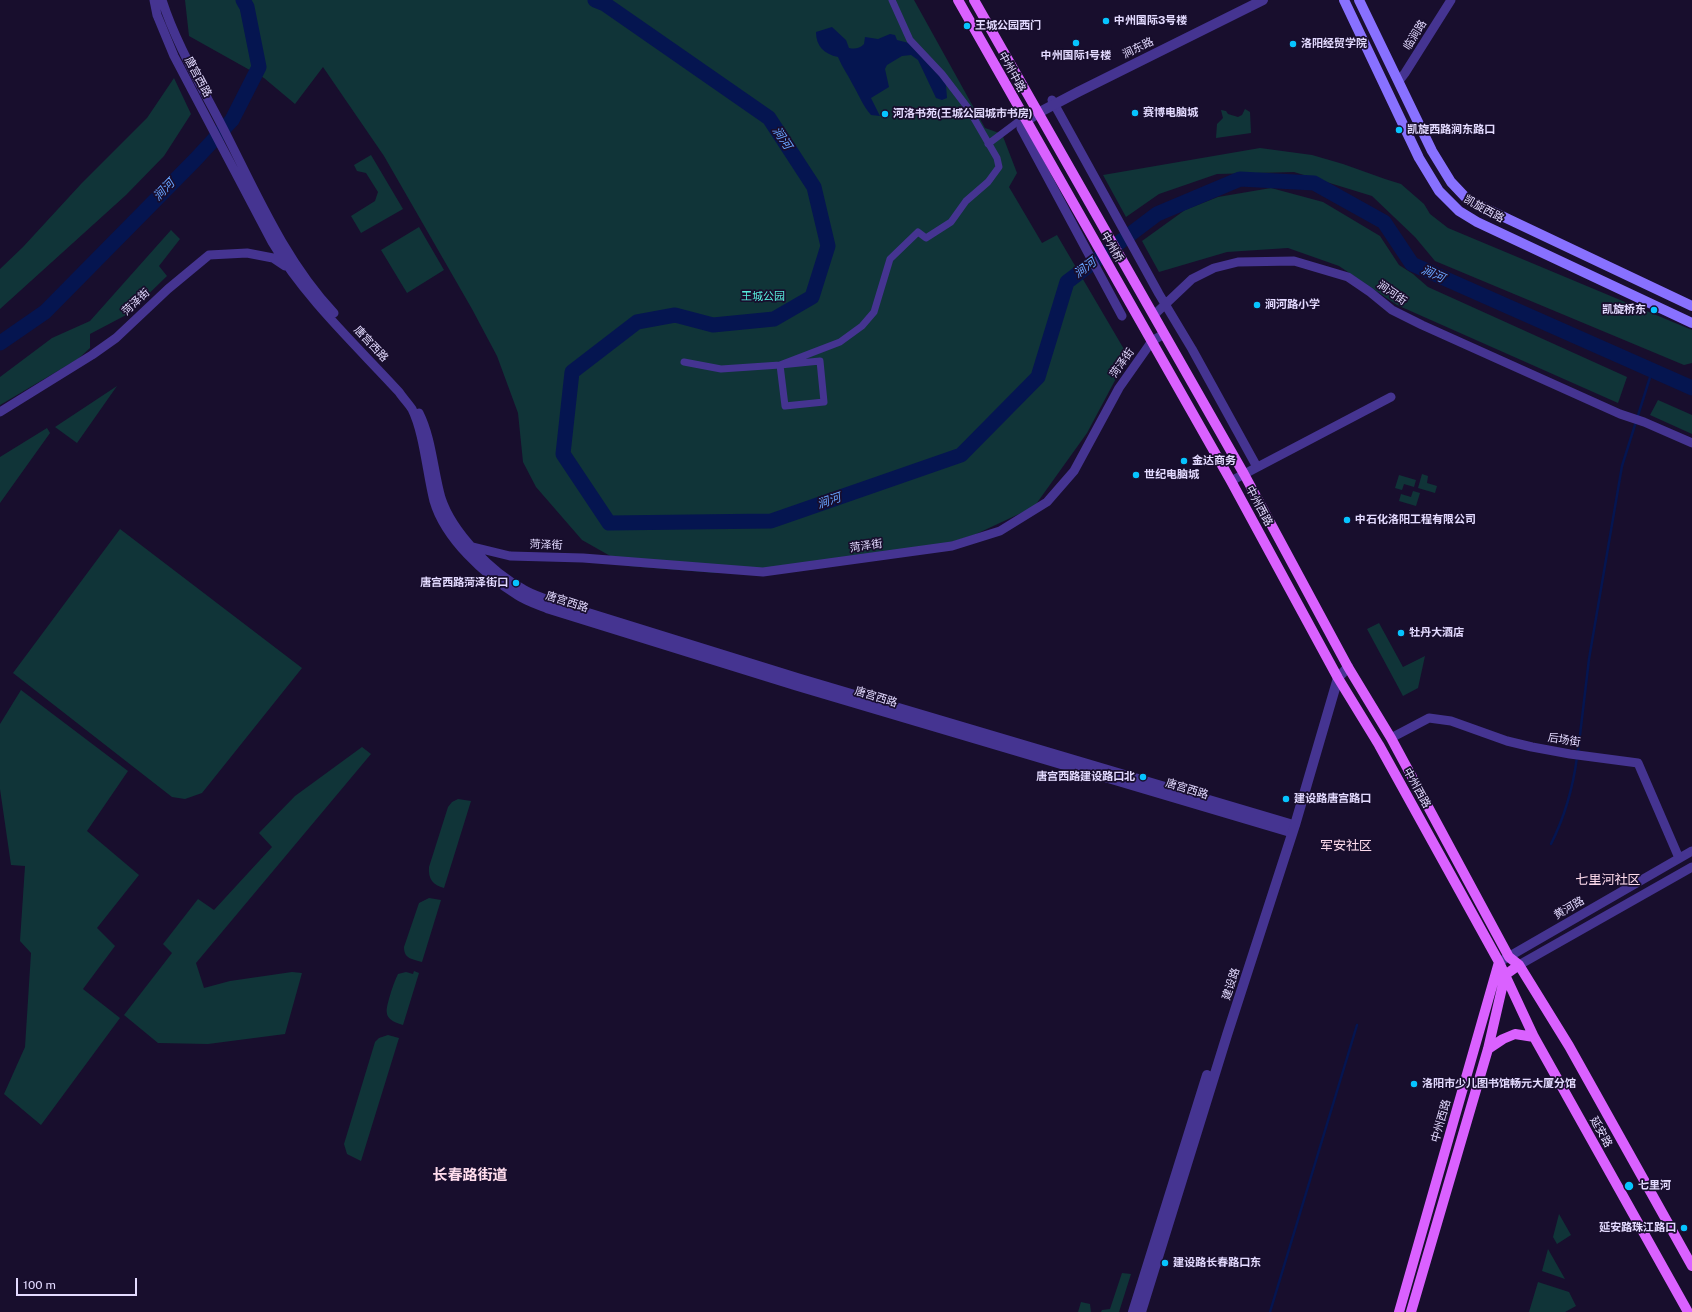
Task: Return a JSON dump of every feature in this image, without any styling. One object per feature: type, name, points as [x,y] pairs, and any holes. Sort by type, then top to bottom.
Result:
[{"type":"main road","name":"中州中路","points":[[958,0],[1025,119],[1065,199]]},
{"type":"main road","name":"中州中路","points":[[974,0],[1082,190]]},
{"type":"main road","name":"凯旋西路","points":[[1344,0],[1419,158],[1439,191],[1459,211],[1477,222],[1692,323]]},
{"type":"main road","name":"凯旋西路","points":[[1359,0],[1432,151],[1451,182],[1468,200],[1692,306]]},
{"type":"main road","name":"中州桥","points":[[1082,190],[1147,303]]},
{"type":"main road","name":"中州桥","points":[[1065,199],[1134,310]]},
{"type":"main road","name":"中州西路","points":[[1147,303],[1244,474],[1348,667],[1391,738],[1509,956]]},
{"type":"main road","name":"中州西路","points":[[1134,310],[1231,481],[1336,674],[1380,745],[1499,962],[1399,1312]]},
{"type":"main road","name":"延安路","points":[[1509,956],[1519,965],[1569,1046],[1692,1266]]},
{"type":"main road","name":"延安路","points":[[1499,962],[1534,1037],[1688,1312]]},
{"type":"main road","points":[[1411,1312],[1488,1049],[1505,975],[1519,965]]},
{"type":"main road","points":[[1488,1049],[1503,1039],[1515,1034],[1534,1037]]},
{"type":"street","name":"唐宫西路","points":[[154,0],[157,16],[174,56],[276,240],[313,301],[400,392],[412,409],[418,425],[435,503],[445,528],[474,561],[493,579],[519,596],[548,609],[796,686],[1290,828]]},
{"type":"street","name":"唐宫西路","points":[[162,0],[166,13],[182,48],[276,240]]},
{"type":"street","points":[[780,365],[840,342],[862,326],[874,312],[890,259],[918,232],[926,238],[951,222],[966,201],[988,182],[999,167],[997,158],[968,108],[942,74],[910,40],[892,0]]},
{"type":"street","name":"涧东路","points":[[1025,119],[1037,110],[1252,0]]},
{"type":"street","name":"涧东路","points":[[1053,102],[1263,0]]},
{"type":"street","name":"临涧路","points":[[1398,81],[1405,73],[1451,0]]},
{"type":"street","points":[[1053,102],[1096,182],[1159,294],[1192,348],[1257,467]]},
{"type":"street","points":[[988,144],[1025,119]]},
{"type":"street","points":[[1065,199],[1122,316]]},
{"type":"street","name":"菏泽街","points":[[0,412],[92,355],[116,338],[168,289],[209,255],[248,253],[272,258],[291,265]]},
{"type":"street","name":"涧河街","points":[[1154,315],[1192,279],[1214,268],[1238,262],[1294,261],[1348,277],[1370,292],[1392,310],[1620,414],[1644,422],[1692,443]]},
{"type":"street","name":"唐宫西路","points":[[291,265],[317,296],[404,390],[416,407],[425,424],[442,499],[453,523],[466,541],[498,572],[523,589],[550,601],[1290,828]]},
{"type":"street","name":"菏泽街","points":[[473,547],[510,556],[583,558],[763,572],[952,546],[1000,531],[1047,502],[1074,471],[1119,388],[1152,341],[1164,334]]},
{"type":"street","points":[[684,362],[721,369],[820,361],[824,402],[784,406],[780,365]]},
{"type":"street","points":[[1231,481],[1391,397]]},
{"type":"street","name":"建设路","points":[[1141,1312],[1225,1042],[1336,674],[1348,667]]},
{"type":"street","name":"后场街","points":[[1391,738],[1429,718],[1451,721],[1507,741],[1570,754],[1638,763],[1679,858]]},
{"type":"street","name":"建设路","points":[[1133,1312],[1220,1033],[1290,828]]},
{"type":"street","name":"黄河路","points":[[1499,962],[1692,851]]},
{"type":"street","points":[[1519,965],[1692,867]]},
{"type":"green space","name":"王城公园","points":[[185,0],[914,0],[985,128],[1002,134],[1017,173],[1009,187],[1042,243],[1057,235],[1128,356],[1087,433],[1034,507],[974,535],[925,550],[802,565],[716,573],[628,566],[582,540],[536,487],[523,462],[518,413],[497,356],[472,309],[384,156],[323,67],[295,104],[264,78],[189,36]]},
{"type":"green space","points":[[174,78],[191,114],[164,156],[126,195],[0,309],[0,269],[23,247],[81,184],[147,118]]},
{"type":"green space","points":[[1245,109],[1250,112],[1251,133],[1216,138],[1217,124],[1223,118],[1221,110],[1238,117],[1242,115]]},
{"type":"green space","points":[[1260,148],[1312,155],[1401,184],[1424,204],[1430,214],[1448,228],[1692,330],[1692,363],[1684,365],[1435,261],[1415,237],[1372,196],[1294,172],[1217,174],[1159,194],[1126,217],[1103,175]]},
{"type":"green space","points":[[371,155],[403,209],[361,233],[351,216],[375,201],[378,192],[366,173],[357,171],[354,165]]},
{"type":"green space","points":[[1271,188],[1323,202],[1380,236],[1399,265],[1413,274],[1428,287],[1627,377],[1618,403],[1397,305],[1339,266],[1288,248],[1227,252],[1159,272],[1142,241],[1185,210],[1218,197]]},
{"type":"green space","points":[[419,227],[444,270],[407,293],[381,250]]},
{"type":"green space","points":[[171,230],[180,239],[159,266],[167,276],[128,314],[90,334],[90,348],[78,359],[0,405],[0,377],[52,338],[90,321]]},
{"type":"green space","points":[[117,386],[77,443],[55,427]]},
{"type":"green space","points":[[1658,400],[1692,415],[1692,434],[1650,415]]},
{"type":"green space","points":[[47,428],[50,433],[0,503],[0,457]]},
{"type":"green space","points":[[1422,474],[1428,476],[1427,483],[1437,486],[1435,493],[1418,488]]},
{"type":"green space","points":[[1399,475],[1416,480],[1414,487],[1404,484],[1402,490],[1395,488]]},
{"type":"green space","points":[[1413,491],[1420,493],[1416,506],[1399,501],[1401,494],[1411,497]]},
{"type":"green space","points":[[120,529],[302,668],[202,793],[185,799],[172,797],[13,673]]},
{"type":"green space","points":[[1379,623],[1403,667],[1425,656],[1418,688],[1403,696],[1367,629]]},
{"type":"green space","points":[[21,690],[128,771],[87,831],[139,875],[97,928],[115,946],[83,989],[120,1018],[41,1125],[4,1094],[25,1047],[31,953],[20,941],[25,866],[11,865],[0,789],[0,724]]},
{"type":"green space","points":[[362,747],[371,754],[196,963],[204,988],[230,981],[292,972],[302,973],[285,1034],[208,1044],[158,1043],[124,1015],[172,953],[163,944],[198,899],[214,910],[272,847],[259,833],[295,796]]},
{"type":"green space","points":[[458,799],[471,801],[444,888],[432,881],[429,875],[429,867],[448,807],[452,802]]},
{"type":"green space","points":[[429,898],[441,900],[422,962],[409,958],[405,954],[404,947],[419,903]]},
{"type":"green space","points":[[414,971],[419,973],[403,1025],[396,1023],[388,1017],[388,1004],[398,974],[406,972],[413,974]]},
{"type":"green space","points":[[388,1035],[399,1038],[361,1161],[347,1154],[344,1144],[375,1042],[379,1038]]},
{"type":"green space","points":[[1559,1214],[1571,1235],[1557,1244],[1553,1237]]},
{"type":"green space","points":[[1548,1249],[1565,1279],[1542,1271]]},
{"type":"green space","points":[[1122,1273],[1131,1274],[1119,1312],[1101,1312],[1102,1310],[1110,1309]]},
{"type":"green space","points":[[1538,1282],[1569,1292],[1576,1306],[1565,1312],[1529,1312]]},
{"type":"green space","points":[[1081,1302],[1090,1304],[1091,1312],[1078,1312]]},
{"type":"shaded area","points":[[832,27],[846,40],[849,48],[859,48],[864,44],[865,37],[878,39],[890,34],[895,35],[897,40],[909,43],[939,73],[946,85],[947,98],[942,100],[936,98],[918,60],[911,55],[902,56],[887,65],[885,69],[889,87],[871,98],[880,116],[871,115],[863,104],[838,57],[829,54],[822,49],[817,41],[816,32]]},
{"type":"waterway","name":"涧河","points":[[0,343],[45,312],[195,160],[232,120],[259,67],[247,7],[243,0]]},
{"type":"waterway","name":"涧河","points":[[595,0],[605,4],[769,118],[814,187],[828,246],[812,297],[774,319],[713,325],[675,315],[637,322],[572,372],[563,454],[609,523],[771,521],[961,455],[1038,377],[1067,282],[1157,214],[1240,179],[1314,183],[1384,222],[1412,264],[1692,388]]},
{"type":"waterway","points":[[1578,752],[1589,659],[1622,466],[1652,371]]},
{"type":"waterway","points":[[1551,844],[1568,802],[1577,757]]},
{"type":"waterway","points":[[1270,1312],[1357,1025]]},
{"type":"place","name":"中州国际3号楼","points":[[1106,21]]},
{"type":"place","name":"王城公园西门","points":[[967,26]]},
{"type":"place","name":"中州国际1号楼","points":[[1076,43]]},
{"type":"place","name":"洛阳经贸学院","points":[[1293,44]]},
{"type":"place","name":"赛博电脑城","points":[[1135,113]]},
{"type":"place","name":"河洛书苑(王城公园城市书房)","points":[[885,114]]},
{"type":"place","name":"凯旋西路涧东路口","points":[[1399,130]]},
{"type":"place","name":"涧河路小学","points":[[1257,305]]},
{"type":"place","name":"凯旋桥东","points":[[1654,310]]},
{"type":"place","name":"金达商务","points":[[1184,461]]},
{"type":"place","name":"世纪电脑城","points":[[1136,475]]},
{"type":"place","name":"中石化洛阳工程有限公司","points":[[1347,520]]},
{"type":"place","name":"唐宫西路菏泽街口","points":[[516,583]]},
{"type":"place","name":"牡丹大酒店","points":[[1401,633]]},
{"type":"place","name":"唐宫西路建设路口北","points":[[1143,777]]},
{"type":"place","name":"建设路唐宫路口","points":[[1286,799]]},
{"type":"place","name":"洛阳市少儿图书馆畅元大厦分馆","points":[[1414,1084]]},
{"type":"place","name":"七里河","points":[[1629,1186]]},
{"type":"place","name":"延安路珠江路口","points":[[1684,1228]]},
{"type":"place","name":"建设路长春路口东","points":[[1165,1263]]},
{"type":"district","name":"军安社区","points":[[1346,846]]},
{"type":"district","name":"七里河社区","points":[[1608,880]]},
{"type":"district","name":"长春路街道","points":[[470,1175]]}]
